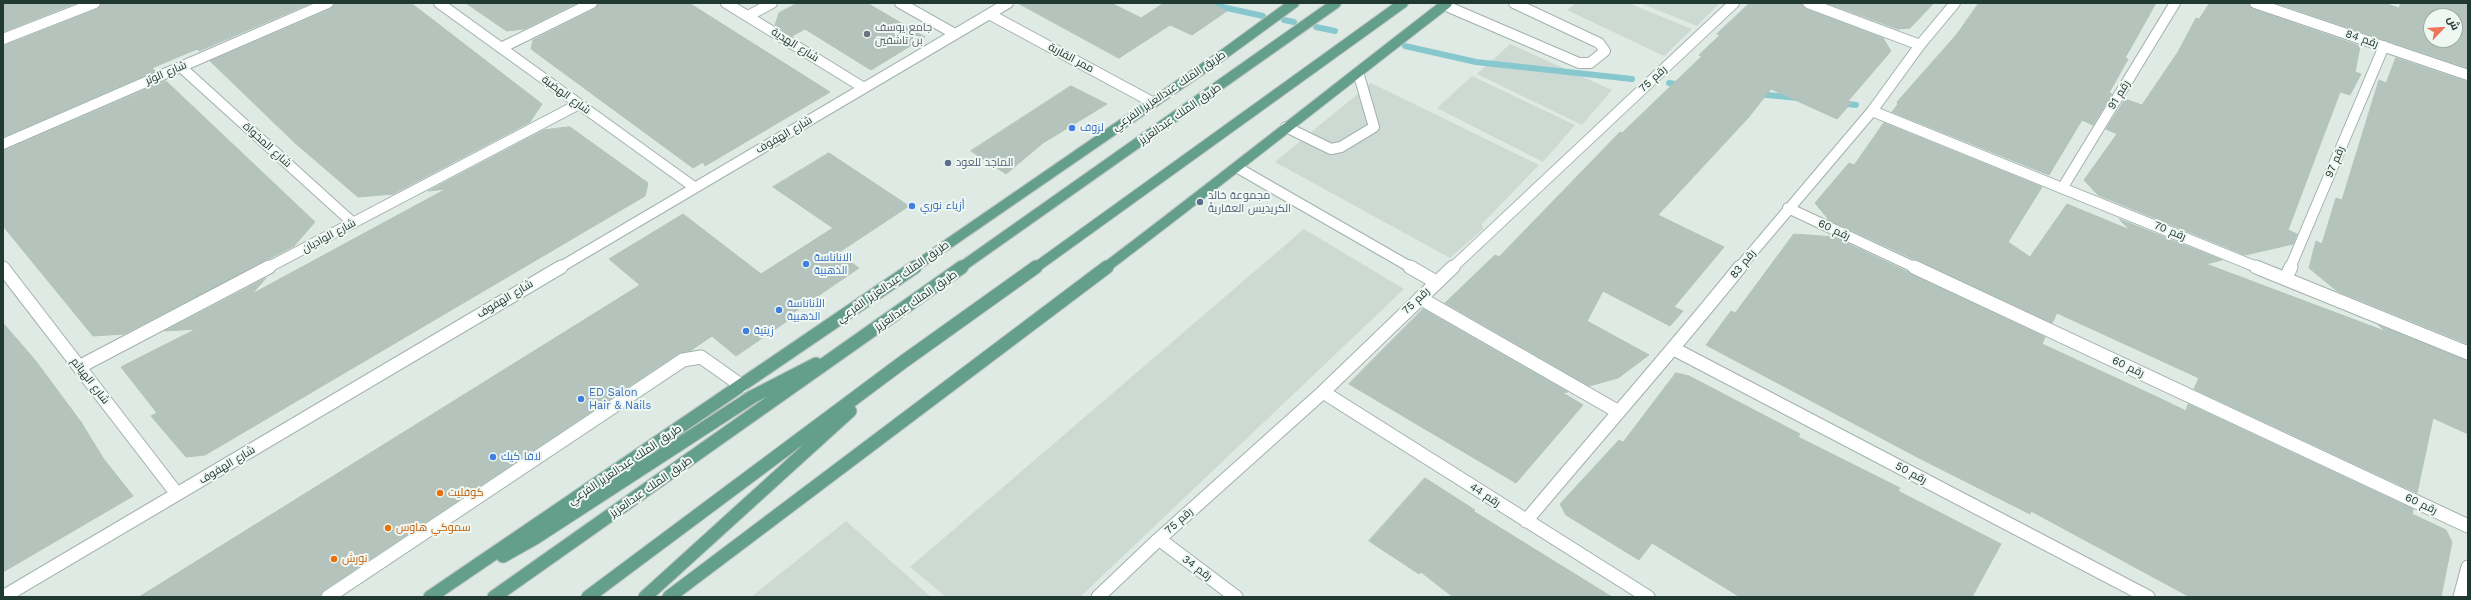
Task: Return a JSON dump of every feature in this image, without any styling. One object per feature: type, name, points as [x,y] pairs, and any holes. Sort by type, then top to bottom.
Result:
[{"type":"main road","name":"طريق الملك عبدالعزيز الفرعي","points":[[430,597],[742,386],[1294,3]]},
{"type":"main road","name":"طريق الملك عبدالعزيز","points":[[494,597],[860,341],[1336,3]]},
{"type":"main road","points":[[588,597],[903,362],[1208,145],[1403,3]]},
{"type":"main road","points":[[669,597],[1238,168],[1286,127],[1445,4]]},
{"type":"main road","points":[[446,586],[535,538],[752,397],[860,341]]},
{"type":"main road","points":[[645,597],[903,362]]},
{"type":"street","points":[[3,40],[95,3]]},
{"type":"street","name":"شارع الوتر","points":[[3,144],[328,3]]},
{"type":"street","name":"شارع الهضبة","points":[[439,3],[694,188]]},
{"type":"street","points":[[501,48],[592,3]]},
{"type":"street","name":"شارع الهدية","points":[[726,3],[864,88]]},
{"type":"street","points":[[748,16],[772,3]]},
{"type":"street","points":[[900,3],[955,34]]},
{"type":"street","name":"شارع الهفوف","points":[[3,597],[1008,3]]},
{"type":"street","points":[[1445,4],[1579,63],[1590,63],[1605,51],[1599,43],[1514,3]]},
{"type":"street","name":"رقم 75","points":[[1098,597],[1159,539],[1323,392],[1436,282],[1734,3]]},
{"type":"street","points":[[1808,3],[1920,45]]},
{"type":"street","name":"رقم 83","points":[[1526,522],[1617,411],[1674,349],[1788,208],[1872,110],[1920,45],[1955,3]]},
{"type":"street","name":"رقم 91","points":[[2063,187],[2175,3]]},
{"type":"street","name":"رقم 84","points":[[2255,3],[2468,74]]},
{"type":"street","name":"ممر القاربة","points":[[989,14],[1152,102]]},
{"type":"street","name":"رقم 97","points":[[2286,278],[2384,46]]},
{"type":"street","name":"شارع المخواة","points":[[181,67],[353,223]]},
{"type":"street","points":[[1286,127],[1331,149],[1341,147],[1374,127],[1358,72]]},
{"type":"street","name":"شارع الواديان","points":[[79,367],[579,104]]},
{"type":"street","name":"رقم 70","points":[[1872,110],[2468,353]]},
{"type":"street","points":[[1238,168],[1436,282]]},
{"type":"street","name":"رقم 60","points":[[1788,208],[2468,526]]},
{"type":"street","name":"شارع الهياثم","points":[[3,268],[177,494]]},
{"type":"street","points":[[1420,298],[1617,411]]},
{"type":"street","name":"رقم 50","points":[[1674,349],[2148,597]]},
{"type":"street","points":[[328,597],[683,360],[701,357],[742,386]]},
{"type":"street","name":"رقم 44","points":[[1323,392],[1526,522],[1648,597]]},
{"type":"street","name":"رقم 34","points":[[1159,539],[1236,597]]},
{"type":"street","points":[[2460,597],[2468,567]]},
{"type":"shaded area","points":[[1576,3],[1628,3],[1692,29],[1664,56],[1567,10]]},
{"type":"shaded area","points":[[1640,3],[1720,3],[1697,26]]},
{"type":"shaded area","points":[[1510,44],[1612,90],[1582,125],[1477,74]]},
{"type":"shaded area","points":[[1472,76],[1575,125],[1543,162],[1437,108]]},
{"type":"shaded area","points":[[1371,83],[1539,165],[1482,224],[1483,229],[1450,258],[1275,162]]},
{"type":"shaded area","points":[[1304,229],[1404,289],[1080,597],[946,597],[910,567]]},
{"type":"shaded area","points":[[846,521],[931,597],[751,597]]},
{"type":"building","points":[[3,3],[76,3],[3,32]]},
{"type":"building","points":[[102,3],[311,3],[199,51],[197,49],[152,68],[155,71],[3,137],[3,46],[97,9]]},
{"type":"building","points":[[335,3],[411,3],[542,104],[530,122],[393,194],[358,197],[295,143],[210,61],[331,9]]},
{"type":"building","points":[[466,3],[577,3],[524,29],[507,31]]},
{"type":"building","points":[[599,3],[689,3],[830,92],[705,166],[703,162],[693,168],[531,49],[533,40],[595,9]]},
{"type":"building","name":"جامع يوسف بن تاشفين","points":[[798,3],[867,3],[925,37],[871,70],[805,29],[792,36],[775,25],[779,13]]},
{"type":"building","points":[[1018,3],[1111,3],[1141,18],[1164,3],[1210,3],[1227,11],[1192,35],[1170,25],[1119,58]]},
{"type":"building","points":[[1750,3],[1801,3],[1806,9],[1883,38],[1891,51],[1848,101],[1852,102],[1837,119],[1771,89],[1748,118],[1658,215],[1724,247],[1674,307],[1683,311],[1670,326],[1603,291],[1587,321],[1649,355],[1618,378],[1589,386],[1445,303],[1495,255],[1499,257],[1620,132],[1622,133],[1702,56],[1699,55],[1720,35],[1717,34]]},
{"type":"building","points":[[1827,3],[1934,3],[1910,28],[1898,29]]},
{"type":"building","points":[[1979,3],[2156,3],[2125,58],[2128,59],[2109,93],[2112,94],[2093,125],[2082,120],[2049,175],[1892,112],[1898,104],[1897,102],[1957,34]]},
{"type":"building","points":[[2210,3],[2248,3],[2253,9],[2360,46],[2355,72],[2361,74],[2350,95],[2340,92],[2288,230],[2297,234],[2293,244],[2245,255],[2098,195],[2084,180],[2117,134],[2106,129],[2125,99],[2142,105],[2178,52],[2196,18],[2199,19]]},
{"type":"building","points":[[2276,3],[2384,3],[2399,8],[2401,3],[2468,3],[2468,68]]},
{"type":"building","points":[[2396,58],[2468,82],[2468,344],[2337,291],[2309,268],[2316,241],[2322,244],[2336,198],[2342,200],[2379,80],[2386,83]]},
{"type":"building","points":[[166,81],[315,222],[294,246],[124,334],[93,336],[3,226],[3,151]]},
{"type":"building","points":[[1071,86],[1107,104],[1043,143],[1006,174],[971,151]]},
{"type":"building","points":[[1884,123],[2042,187],[2008,242],[2030,257],[2067,204],[2130,230],[2119,219],[2222,260],[2206,264],[2387,332],[2378,325],[2468,361],[2468,434],[2433,418],[2417,493],[2194,389],[2199,378],[2057,313],[2052,323],[1829,220],[1815,203],[1849,163],[1854,165]]},
{"type":"building","points":[[570,127],[648,183],[645,196],[205,455],[186,457],[151,416],[157,413],[121,367],[196,329],[165,331],[266,278],[252,294],[446,189],[428,191],[544,130]]},
{"type":"building","points":[[829,153],[909,206],[838,253],[859,268],[793,313],[796,315],[736,356],[712,336],[690,351],[679,353],[324,590],[320,597],[139,597],[640,285],[609,259],[683,214],[761,274],[833,228],[773,187]]},
{"type":"building","points":[[1794,234],[1834,237],[2045,337],[2042,344],[2186,411],[2188,404],[2413,509],[2412,514],[2446,530],[2452,542],[2441,597],[2190,597],[2031,511],[2030,514],[1919,458],[1706,345],[1731,311],[1735,313]]},
{"type":"building","points":[[1423,309],[1568,392],[1563,393],[1583,405],[1516,483],[1349,384]]},
{"type":"building","points":[[3,323],[35,360],[81,422],[103,458],[133,496],[3,572]]},
{"type":"building","points":[[1676,373],[1689,376],[1800,434],[1798,437],[1900,488],[1898,491],[2001,544],[1972,597],[1740,597],[1652,543],[1639,560],[1566,515],[1560,504],[1619,440],[1623,442]]},
{"type":"building","points":[[1425,478],[1475,510],[1473,511],[1612,597],[1453,597],[1421,572],[1419,574],[1369,541]]},
{"type":"waterway","points":[[1204,3],[1263,16]]},
{"type":"waterway","points":[[1284,20],[1294,22]]},
{"type":"waterway","points":[[1316,27],[1335,31]]},
{"type":"waterway","points":[[1405,46],[1476,62],[1632,79]]},
{"type":"waterway","points":[[1669,83],[1681,85]]},
{"type":"waterway","points":[[1757,94],[1798,98]]},
{"type":"waterway","points":[[1840,103],[1856,105]]},
{"type":"place","name":"جامع يوسف بن تاشفين","points":[[867,34]]},
{"type":"place","name":"لزوف","points":[[1072,128]]},
{"type":"place","name":"الماجد للعود","points":[[948,163]]},
{"type":"place","name":"مجموعة خالد الكريديس العقاريةً","points":[[1200,202]]},
{"type":"place","name":"أزياء نوري","points":[[912,206]]},
{"type":"place","name":"الاناناسة الذهبية","points":[[806,264]]},
{"type":"place","name":"الأناناسة الذهبية","points":[[779,310]]},
{"type":"place","name":"زيتية","points":[[746,331]]},
{"type":"place","name":"ED Salon Hair & Nails","points":[[581,399]]},
{"type":"place","name":"لافا كيك","points":[[493,457]]},
{"type":"place","name":"كوفليت","points":[[440,493]]},
{"type":"place","name":"سموكي هاوس","points":[[388,528]]},
{"type":"place","name":"نورش","points":[[334,559]]}]
